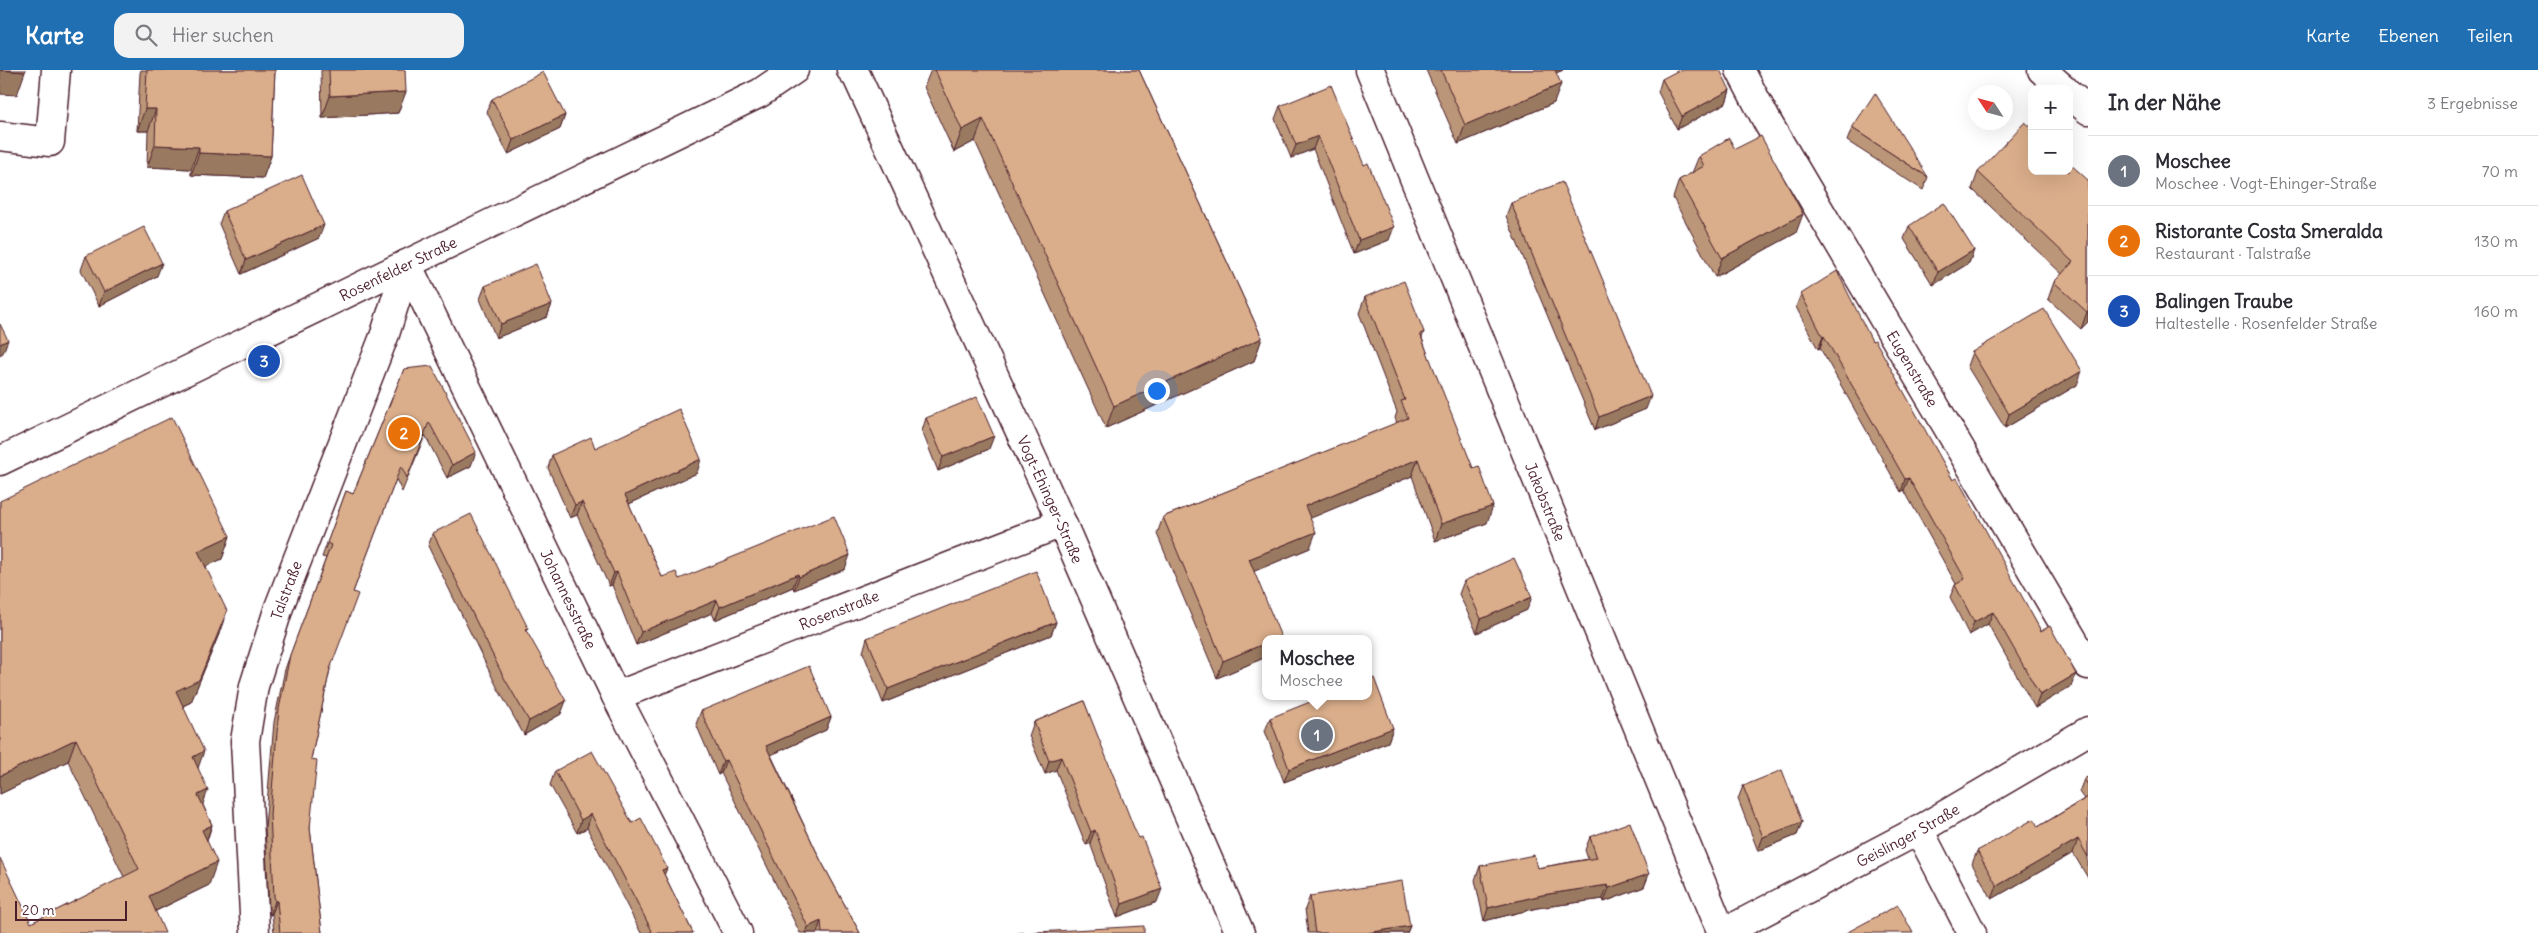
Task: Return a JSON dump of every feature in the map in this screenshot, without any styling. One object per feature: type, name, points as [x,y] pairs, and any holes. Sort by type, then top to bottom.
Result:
[{"type":"street","points":[[0,136],[50,142],[56,70]]},
{"type":"street","name":"Rosenfelder Straße","points":[[0,461],[760,93],[794,70]]},
{"type":"street","name":"Vogt-Ehinger-Straße","points":[[851,70],[857,77],[1062,523],[1240,933]]},
{"type":"street","name":"Jakobstraße","points":[[1370,70],[1722,933]]},
{"type":"street","name":"Eugenstraße","points":[[1740,70],[1768,123],[2088,665]]},
{"type":"street","points":[[2042,70],[2059,85]]},
{"type":"street","points":[[2073,97],[2088,110]]},
{"type":"street","name":"Johannesstraße","points":[[407,264],[616,696],[738,933]]},
{"type":"street","name":"Talstraße","points":[[255,933],[245,741],[254,686],[279,607],[386,334],[407,264]]},
{"type":"street","name":"Rosenstraße","points":[[616,696],[1062,523]]},
{"type":"street","name":"Geislinger Straße","points":[[1722,933],[1919,830],[2088,731]]},
{"type":"street","points":[[1919,830],[1972,933]]},
{"type":"building","points":[[0,70],[26,70],[25,72]]},
{"type":"building","points":[[147,70],[275,70],[271,156],[199,153],[199,147],[155,145],[156,109],[145,109]]},
{"type":"building","points":[[329,70],[405,70],[406,92],[330,96]]},
{"type":"building","points":[[935,70],[1139,70],[1262,338],[1114,406],[983,119],[962,130]]},
{"type":"building","points":[[1441,70],[1555,70],[1561,84],[1465,125]]},
{"type":"building","points":[[1679,70],[1720,70],[1730,90],[1682,116],[1662,79]]},
{"type":"building","points":[[543,72],[565,115],[513,140],[492,99]]},
{"type":"building","points":[[1331,85],[1364,165],[1368,163],[1394,227],[1359,240],[1318,136],[1296,145],[1280,106]]},
{"type":"building","points":[[1875,93],[1928,177],[1852,128]]},
{"type":"building","points":[[2025,122],[2028,125],[2028,175],[2073,175],[2073,167],[2088,180],[2087,312],[2054,282],[2073,262],[1978,172]]},
{"type":"building","points":[[1761,136],[1803,214],[1722,258],[1679,180],[1704,166],[1699,156],[1729,138],[1735,149]]},
{"type":"building","points":[[302,175],[324,225],[246,260],[224,211]]},
{"type":"building","points":[[1562,182],[1651,396],[1599,417],[1511,203]]},
{"type":"building","points":[[1944,203],[1974,250],[1938,272],[1909,226]]},
{"type":"building","points":[[144,227],[162,263],[104,292],[86,256]]},
{"type":"building","points":[[536,264],[552,304],[501,324],[485,286]]},
{"type":"building","points":[[1837,271],[1872,341],[1875,340],[1953,480],[1957,478],[2041,631],[2050,626],[2076,674],[2040,695],[1993,612],[1974,622],[1955,585],[1965,579],[1909,478],[1905,479],[1823,337],[1801,294]]},
{"type":"building","points":[[1404,281],[1424,332],[1420,334],[1473,468],[1479,466],[1493,506],[1441,524],[1418,459],[1305,506],[1316,532],[1249,559],[1280,635],[1262,635],[1262,645],[1223,661],[1163,517],[1408,418],[1401,401],[1405,400],[1365,297]]},
{"type":"building","points":[[2044,309],[2082,371],[2009,414],[1972,352]]},
{"type":"building","points":[[0,324],[8,340],[0,344]]},
{"type":"building","points":[[432,366],[476,452],[452,465],[429,422],[407,478],[401,466],[353,592],[358,594],[330,669],[311,759],[317,760],[310,828],[322,933],[280,933],[277,901],[275,901],[274,896],[270,814],[279,709],[290,655],[331,545],[327,543],[346,491],[353,494],[404,369]]},
{"type":"building","points":[[977,397],[994,436],[943,457],[926,418]]},
{"type":"building","points":[[679,409],[701,459],[625,495],[662,577],[676,572],[679,579],[834,516],[850,555],[799,577],[798,574],[720,607],[717,600],[641,632],[617,572],[614,573],[582,502],[575,505],[552,455],[591,437],[595,448]]},
{"type":"building","points":[[172,417],[230,536],[198,551],[227,611],[199,680],[176,691],[204,751],[193,757],[208,790],[198,795],[212,825],[202,830],[217,862],[149,896],[165,933],[0,933],[0,858],[31,923],[139,869],[76,739],[0,776],[0,501]]},
{"type":"building","points":[[471,514],[528,628],[526,630],[566,701],[529,721],[502,674],[433,533]]},
{"type":"building","points":[[1514,558],[1532,597],[1481,619],[1464,581]]},
{"type":"building","points":[[1036,571],[1056,622],[888,689],[867,638]]},
{"type":"building","points":[[809,666],[831,717],[766,746],[820,859],[860,933],[822,933],[821,921],[808,927],[726,760],[723,761],[701,711]]},
{"type":"building","points":[[1374,678],[1393,728],[1289,769],[1270,718],[1315,700],[1372,700],[1372,679]]},
{"type":"building","points":[[1084,701],[1138,838],[1142,837],[1162,889],[1122,904],[1095,830],[1091,832],[1061,757],[1049,761],[1034,722]]},
{"type":"building","points":[[592,751],[632,823],[641,818],[667,868],[662,870],[693,933],[649,933],[652,931],[591,814],[581,820],[555,771]]},
{"type":"building","points":[[1782,770],[1802,822],[1763,837],[1743,786]]},
{"type":"building","points":[[2088,777],[2088,785],[2084,779]]},
{"type":"building","points":[[2088,797],[2088,857],[2078,839],[1997,886],[1977,851],[2034,819],[2038,827]]},
{"type":"building","points":[[1630,822],[1649,874],[1609,888],[1608,885],[1542,895],[1488,908],[1480,866],[1534,855],[1537,868],[1597,858],[1590,837]]},
{"type":"building","points":[[1402,881],[1410,926],[1367,933],[1315,933],[1310,896]]},
{"type":"building","points":[[1898,905],[1913,933],[1846,933]]},
{"type":"building","points":[[1144,926],[1144,933],[1019,933]]},
{"type":"place","name":"Balingen Traube","points":[[264,361]]},
{"type":"place","name":"Ristorante Costa Smeralda","points":[[404,433]]},
{"type":"place","name":"Moschee","points":[[1317,735]]}]
